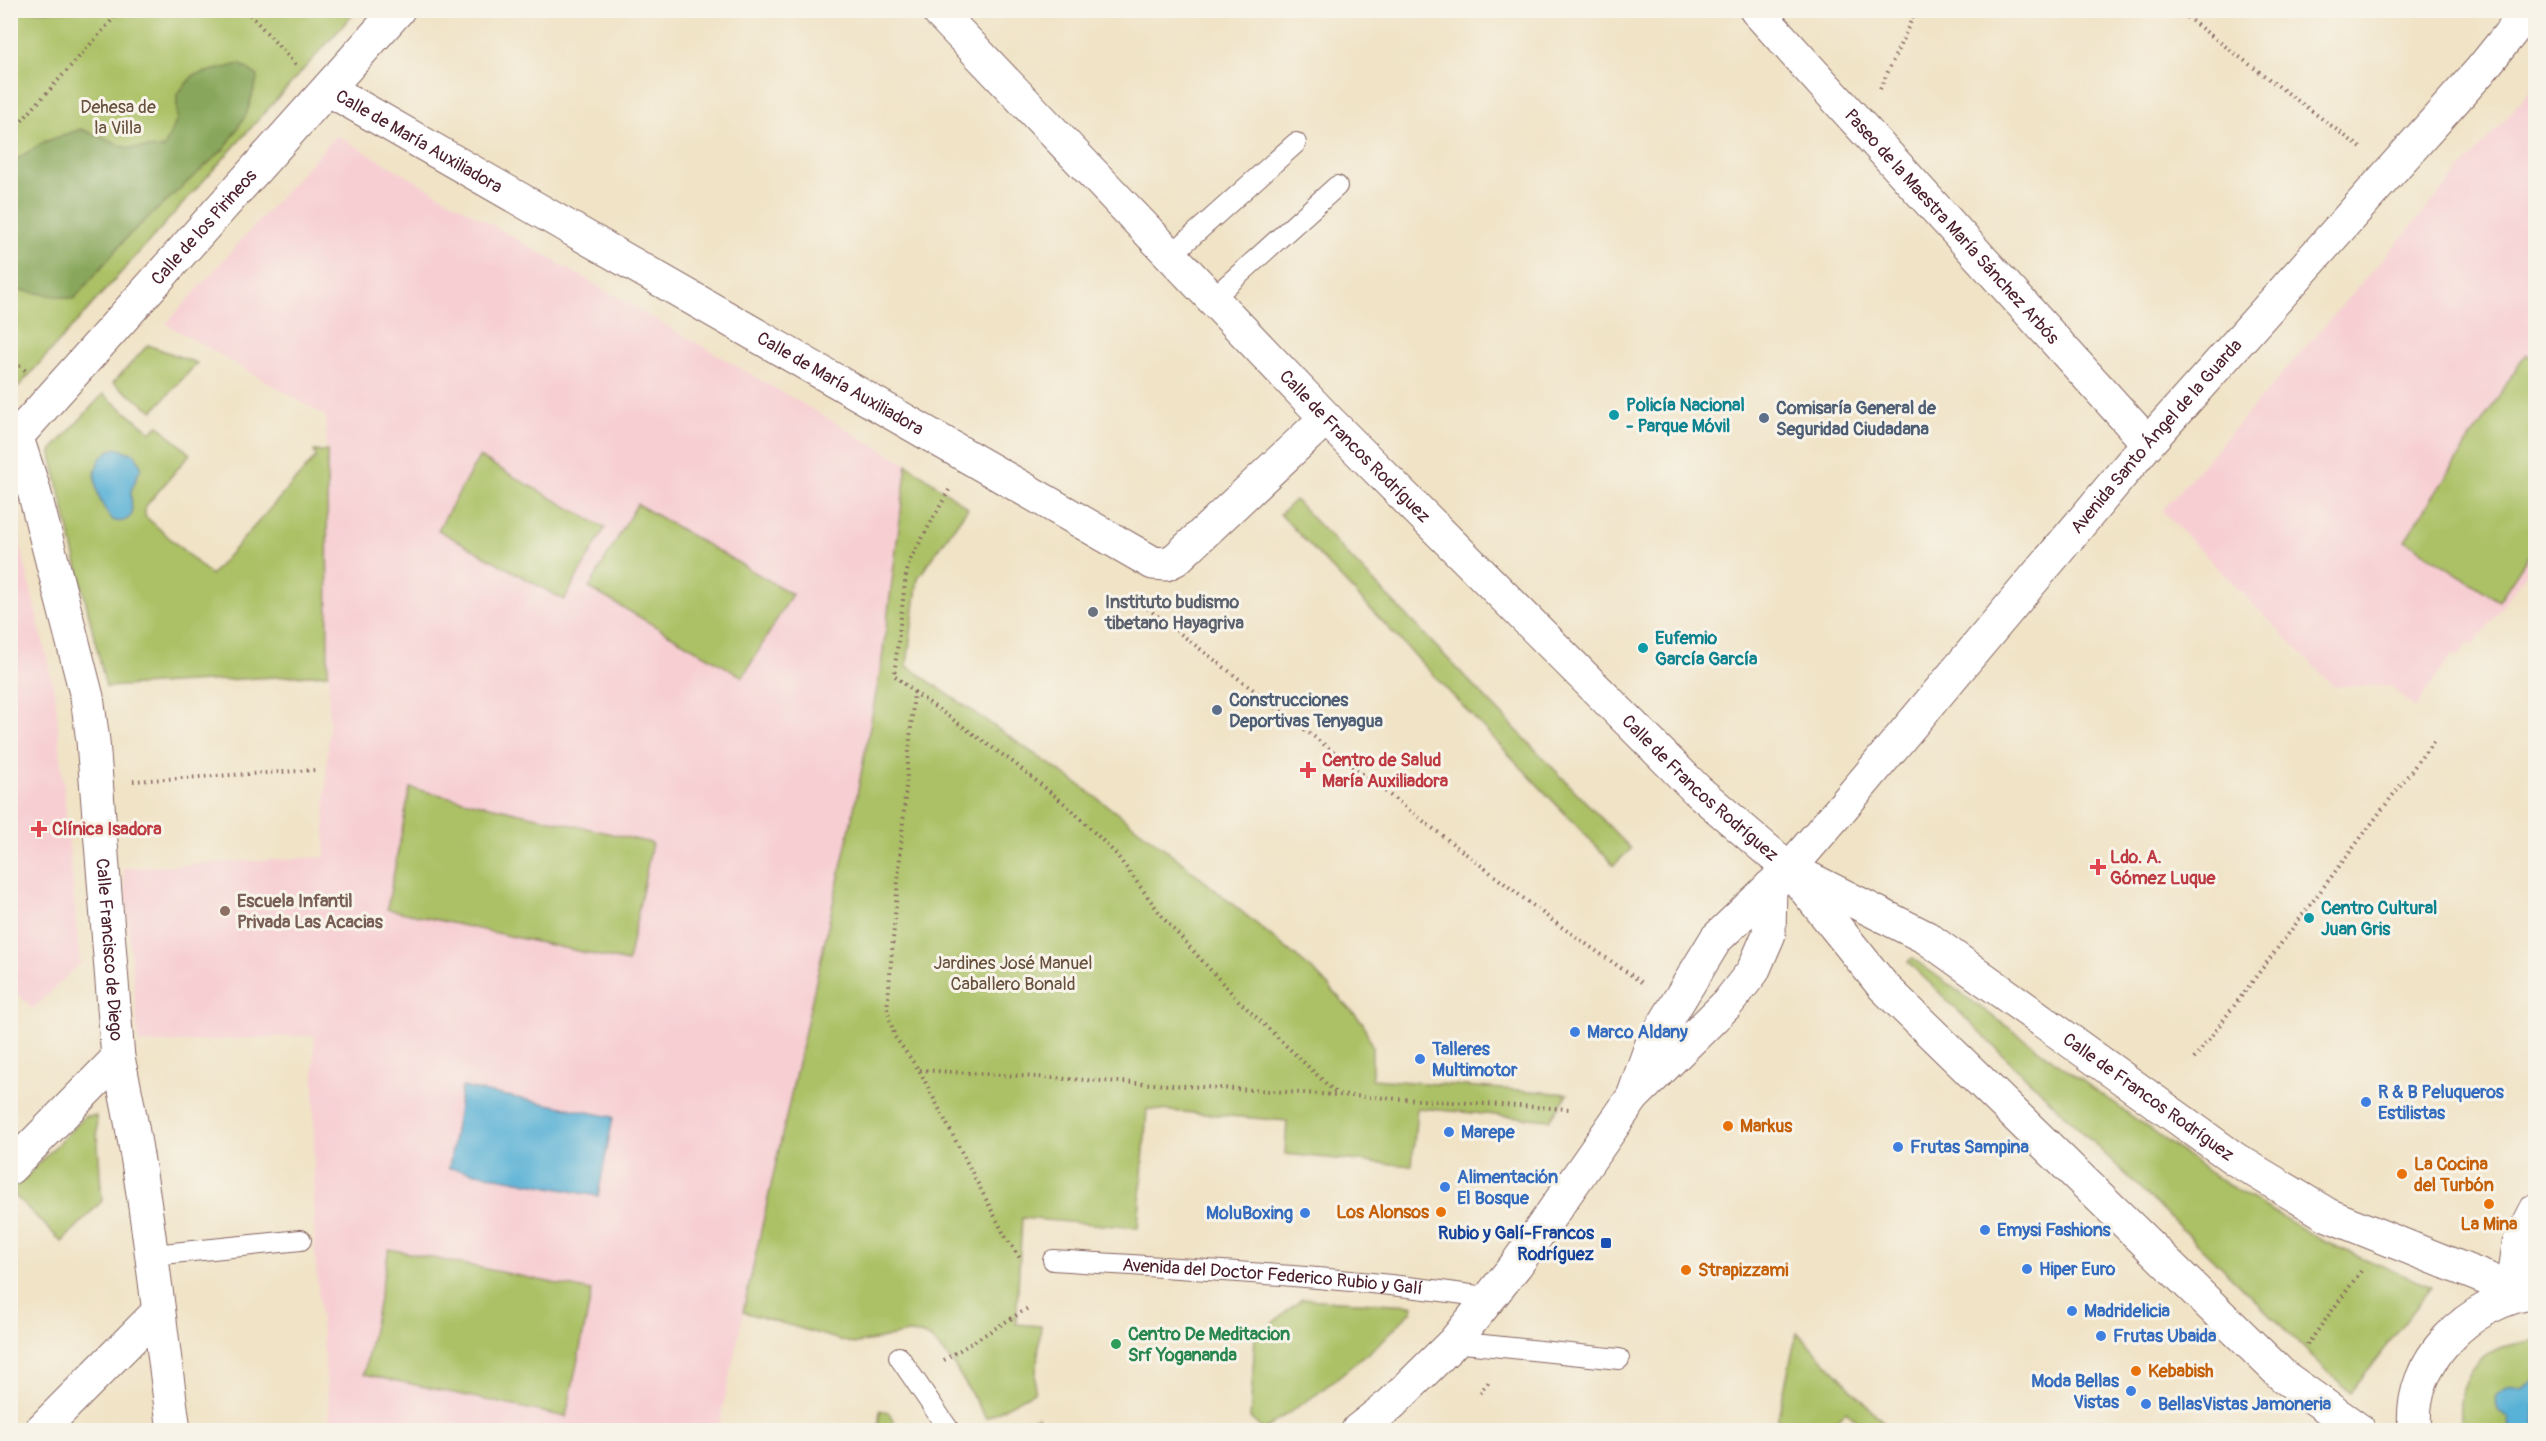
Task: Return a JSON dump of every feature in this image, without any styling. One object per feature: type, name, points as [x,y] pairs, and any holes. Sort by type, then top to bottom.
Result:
[{"type":"street","name":"Calle de los Pirineos","points":[[14,441],[398,10]]},
{"type":"street","name":"Calle de Francos Rodríguez","points":[[937,10],[1326,418],[1697,790],[1883,986],[2283,1376],[2359,1431]]},
{"type":"street","name":"Paseo de la Maestra María Sánchez Arbós","points":[[1756,10],[2148,443]]},
{"type":"street","name":"Avenida Santo Ángel de la Guarda","points":[[1779,878],[1872,773],[2148,443],[2480,71],[2529,10]]},
{"type":"street","name":"Calle de María Auxiliadora","points":[[328,89],[1137,555],[1153,562],[1166,564],[1176,559],[1326,418]]},
{"type":"street","name":"Calle Francisco de Diego","points":[[14,441],[33,488],[87,697],[93,741],[118,1058],[128,1102],[153,1255],[174,1431]]},
{"type":"street","name":"Calle de Francos Rodríguez","points":[[1779,878],[1927,938],[2235,1159],[2328,1215],[2532,1290]]},
{"type":"street","points":[[1633,1097],[1651,1046],[1716,939],[1779,878]]},
{"type":"street","points":[[1358,1431],[1391,1404],[1454,1342],[1491,1298],[1633,1097],[1727,1004],[1753,971],[1769,934],[1779,878]]},
{"type":"street","points":[[10,1168],[118,1058]]},
{"type":"street","points":[[2390,1431],[2415,1418],[2424,1376],[2436,1351],[2454,1331],[2482,1312],[2532,1290],[2516,1266],[2519,1244],[2535,1210]]},
{"type":"street","points":[[41,1431],[158,1312]]},
{"type":"lane","points":[[1170,256],[1296,143]]},
{"type":"lane","points":[[1212,299],[1337,186]]},
{"type":"lane","points":[[153,1255],[301,1240]]},
{"type":"lane","name":"Avenida del Doctor Federico Rubio y Galí","points":[[1053,1260],[1300,1278],[1437,1290],[1491,1298]]},
{"type":"lane","points":[[1454,1342],[1619,1359]]},
{"type":"lane","points":[[899,1357],[949,1431]]},
{"type":"path","points":[[94,10],[119,12]]},
{"type":"path","points":[[246,10],[298,67]]},
{"type":"path","points":[[1862,128],[1916,10]]},
{"type":"path","points":[[2177,10],[2391,171]]},
{"type":"path","points":[[10,133],[119,12]]},
{"type":"path","points":[[953,484],[910,560],[906,575],[894,675],[914,692],[1014,763],[1070,808],[1116,854],[1165,920],[1238,999],[1339,1096]]},
{"type":"path","points":[[1132,596],[1553,921],[1652,989]]},
{"type":"path","points":[[914,692],[886,1010],[895,1037],[919,1070],[1005,1236],[1024,1265]]},
{"type":"path","points":[[2194,1059],[2436,738]]},
{"type":"path","points":[[150,779],[315,770]]},
{"type":"path","points":[[919,1070],[1569,1109]]},
{"type":"path","points":[[2303,1350],[2364,1267]]},
{"type":"path","points":[[944,1360],[1028,1308]]},
{"type":"shaded area","points":[[2535,85],[2535,562],[2473,646],[2468,643],[2459,657],[2453,654],[2415,708],[2390,686],[2333,686],[2162,511]]},
{"type":"shaded area","points":[[336,135],[907,464],[881,667],[857,795],[718,1430],[331,1430],[314,1245],[314,1035],[139,1044],[123,868],[325,857],[329,726],[326,416],[166,324]]},
{"type":"shaded area","name":"Clínica Isadora","points":[[11,504],[55,694],[80,963],[33,1009],[10,987]]},
{"type":"green space","name":"Dehesa de la Villa","points":[[11,11],[356,11],[11,395]]},
{"type":"green space","points":[[240,64],[258,76],[247,113],[226,147],[129,235],[74,299],[18,290],[11,285],[11,163],[44,142],[81,129],[127,148],[164,148],[177,119],[177,94],[194,75]]},
{"type":"green space","points":[[148,345],[197,363],[153,411],[113,383]]},
{"type":"green space","points":[[2526,354],[2535,360],[2535,546],[2499,601],[2405,540]]},
{"type":"green space","points":[[103,394],[151,432],[158,425],[190,454],[145,507],[145,516],[211,575],[316,457],[314,451],[327,451],[328,674],[106,687],[51,455],[51,451]]},
{"type":"green space","points":[[479,457],[605,528],[564,600],[438,530]]},
{"type":"green space","name":"Jardines José Manuel Caballero Bonald","points":[[907,464],[968,508],[918,578],[907,666],[1081,786],[1173,855],[1316,973],[1363,1023],[1372,1046],[1372,1079],[1568,1094],[1550,1120],[1417,1108],[1412,1166],[1285,1154],[1287,1121],[1147,1109],[1138,1228],[1022,1218],[1016,1324],[1041,1326],[1034,1392],[986,1418],[952,1362],[930,1338],[908,1333],[854,1344],[743,1312],[857,795],[881,667]]},
{"type":"green space","points":[[1295,500],[1631,849],[1614,865],[1280,514]]},
{"type":"green space","points":[[637,504],[792,594],[743,677],[589,588]]},
{"type":"green space","points":[[410,788],[652,843],[628,962],[387,909]]},
{"type":"green space","points":[[1912,958],[2223,1182],[2323,1241],[2432,1287],[2350,1393],[1908,962]]},
{"type":"green space","points":[[85,1116],[96,1116],[102,1201],[62,1242],[11,1192]]},
{"type":"green space","points":[[389,1249],[592,1291],[566,1417],[364,1374]]},
{"type":"green space","points":[[1302,1299],[1413,1305],[1412,1311],[1378,1345],[1317,1394],[1263,1430],[1250,1418],[1255,1337]]},
{"type":"green space","points":[[1797,1332],[1891,1430],[1867,1430],[1846,1411],[1826,1430],[1775,1430]]},
{"type":"green space","points":[[2535,1340],[2535,1430],[2462,1430],[2460,1405],[2462,1392],[2473,1369],[2491,1352]]},
{"type":"green space","points":[[880,1410],[889,1413],[899,1430],[878,1430]]},
{"type":"green space","points":[[1038,1417],[1042,1430],[1006,1430]]},
{"type":"water","points":[[116,448],[135,454],[141,467],[131,491],[132,514],[126,520],[121,521],[113,520],[106,512],[95,480],[99,461],[106,453]]},
{"type":"water","points":[[462,1087],[613,1117],[598,1196],[449,1168]]},
{"type":"water","points":[[2535,1380],[2535,1430],[2509,1430],[2508,1418],[2498,1409],[2497,1395],[2508,1387],[2521,1389]]},
{"type":"place","name":"Policía Nacional - Parque Móvil","points":[[1614,415]]},
{"type":"place","name":"Comisaría General de Seguridad Ciudadana","points":[[1764,418]]},
{"type":"place","name":"Instituto budismo tibetano Hayagriva","points":[[1093,612]]},
{"type":"place","name":"Eufemio García García","points":[[1643,648]]},
{"type":"place","name":"Construcciones Deportivas Tenyagua","points":[[1217,710]]},
{"type":"place","name":"Centro de Salud María Auxiliadora","points":[[1308,770]]},
{"type":"place","name":"Clínica Isadora","points":[[39,829]]},
{"type":"place","name":"Ldo. A. Gómez Luque","points":[[2098,867]]},
{"type":"place","name":"Escuela Infantil Privada Las Acacias","points":[[225,911]]},
{"type":"place","name":"Centro Cultural Juan Gris","points":[[2309,918]]},
{"type":"place","name":"Marco Aldany","points":[[1575,1032]]},
{"type":"place","name":"Talleres Multimotor","points":[[1420,1059]]},
{"type":"place","name":"R & B Peluqueros Estilistas","points":[[2366,1102]]},
{"type":"place","name":"Markus","points":[[1728,1126]]},
{"type":"place","name":"Marepe","points":[[1449,1132]]},
{"type":"place","name":"Frutas Sampina","points":[[1898,1147]]},
{"type":"place","name":"La Cocina del Turbón","points":[[2402,1174]]},
{"type":"place","name":"Alimentación El Bosque","points":[[1445,1187]]},
{"type":"place","name":"La Mina","points":[[2489,1204]]},
{"type":"place","name":"Los Alonsos","points":[[1441,1212]]},
{"type":"place","name":"MoluBoxing","points":[[1305,1213]]},
{"type":"place","name":"Emysi Fashions","points":[[1985,1230]]},
{"type":"place","name":"Rubio y Galí-Francos Rodríguez","points":[[1606,1243]]},
{"type":"place","name":"Hiper Euro","points":[[2027,1269]]},
{"type":"place","name":"Strapizzami","points":[[1686,1270]]},
{"type":"place","name":"Madridelicia","points":[[2072,1311]]},
{"type":"place","name":"Frutas Ubaida","points":[[2101,1336]]},
{"type":"place","name":"Centro De Meditacion Srf Yogananda","points":[[1116,1344]]},
{"type":"place","name":"Kebabish","points":[[2136,1371]]},
{"type":"place","name":"Moda Bellas Vistas","points":[[2131,1391]]},
{"type":"place","name":"BellasVistas Jamoneria","points":[[2146,1404]]}]
